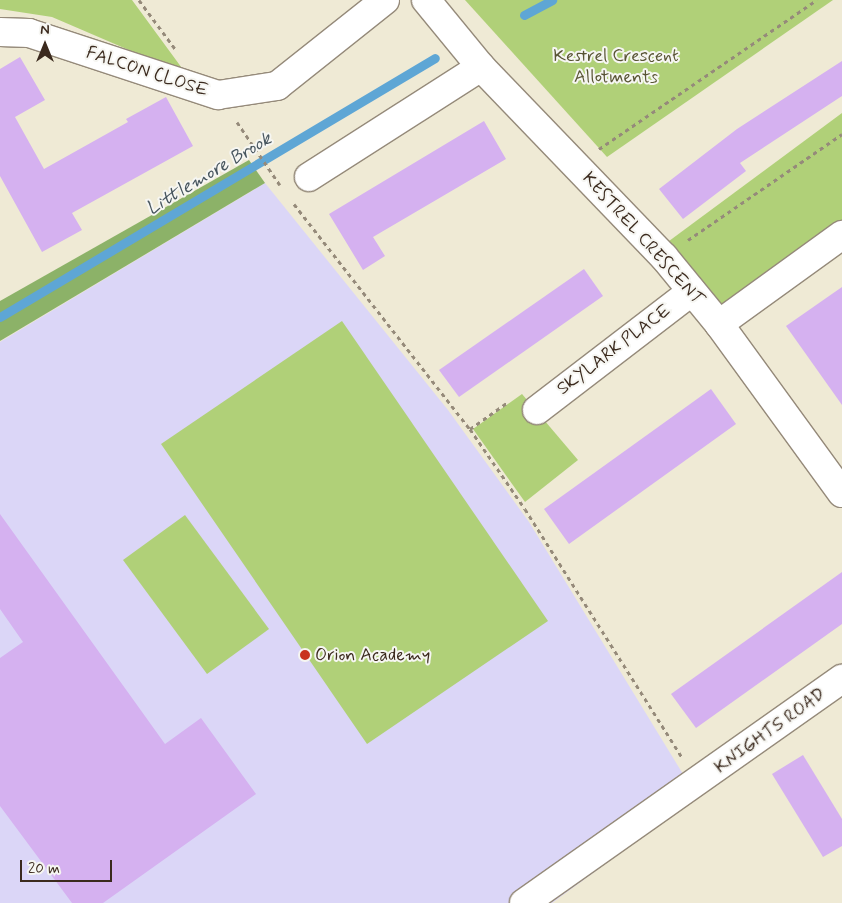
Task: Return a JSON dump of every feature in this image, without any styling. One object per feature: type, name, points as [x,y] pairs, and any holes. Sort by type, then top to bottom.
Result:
[{"type":"street","name":"FALCON CLOSE","points":[[0,32],[29,33],[218,95],[276,86],[385,0]]},
{"type":"street","name":"KESTREL CRESCENT","points":[[426,0],[482,67],[664,257],[719,324],[842,493]]},
{"type":"street","points":[[309,177],[482,67]]},
{"type":"street","points":[[719,324],[842,235]]},
{"type":"street","name":"SKYLARK PLACE","points":[[537,410],[692,291]]},
{"type":"street","name":"KNIGHTS ROAD","points":[[524,903],[698,784],[842,680]]},
{"type":"path","points":[[139,0],[178,52]]},
{"type":"path","points":[[576,164],[817,0]]},
{"type":"path","points":[[664,257],[842,134]]},
{"type":"path","points":[[247,135],[281,186]]},
{"type":"path","points":[[293,202],[470,429],[525,509],[698,784]]},
{"type":"path","points":[[470,429],[522,392],[537,410]]},
{"type":"shaded area","name":"Orion Academy","points":[[265,183],[448,410],[529,522],[697,797],[552,903],[0,903],[0,342]]},
{"type":"green space","points":[[0,0],[132,0],[187,75],[52,17],[0,9]]},
{"type":"green space","name":"Kestrel Crescent Allotments","points":[[465,0],[833,0],[607,157]]},
{"type":"green space","points":[[842,113],[842,223],[721,314],[665,244]]},
{"type":"green space","points":[[249,160],[265,183],[0,341],[0,301]]},
{"type":"green space","points":[[342,321],[548,621],[367,744],[161,444]]},
{"type":"green space","points":[[522,394],[578,460],[525,502],[473,429]]},
{"type":"green space","points":[[185,515],[269,629],[207,674],[123,560]]},
{"type":"building","points":[[20,57],[45,100],[15,117],[44,169],[128,122],[126,119],[166,97],[193,146],[72,213],[82,230],[42,252],[0,176],[0,69]]},
{"type":"building","points":[[842,61],[842,96],[740,163],[746,171],[683,219],[659,189],[737,129]]},
{"type":"building","points":[[484,121],[506,159],[373,237],[385,256],[363,270],[329,214]]},
{"type":"building","points":[[584,269],[603,296],[459,397],[439,370]]},
{"type":"building","points":[[842,287],[842,405],[786,326]]},
{"type":"building","points":[[711,389],[736,424],[569,544],[544,509]]},
{"type":"building","points":[[0,514],[165,744],[201,718],[256,794],[103,903],[72,903],[0,806],[0,658],[23,642],[0,609]]},
{"type":"building","points":[[842,572],[842,624],[696,728],[671,694]]},
{"type":"building","points":[[803,755],[842,819],[842,846],[823,857],[772,774]]},
{"type":"waterway","name":"Littlemore Brook","points":[[524,15],[552,0]]},
{"type":"waterway","name":"Littlemore Brook","points":[[0,317],[435,58]]},
{"type":"place","name":"Orion Academy","points":[[305,655]]}]
